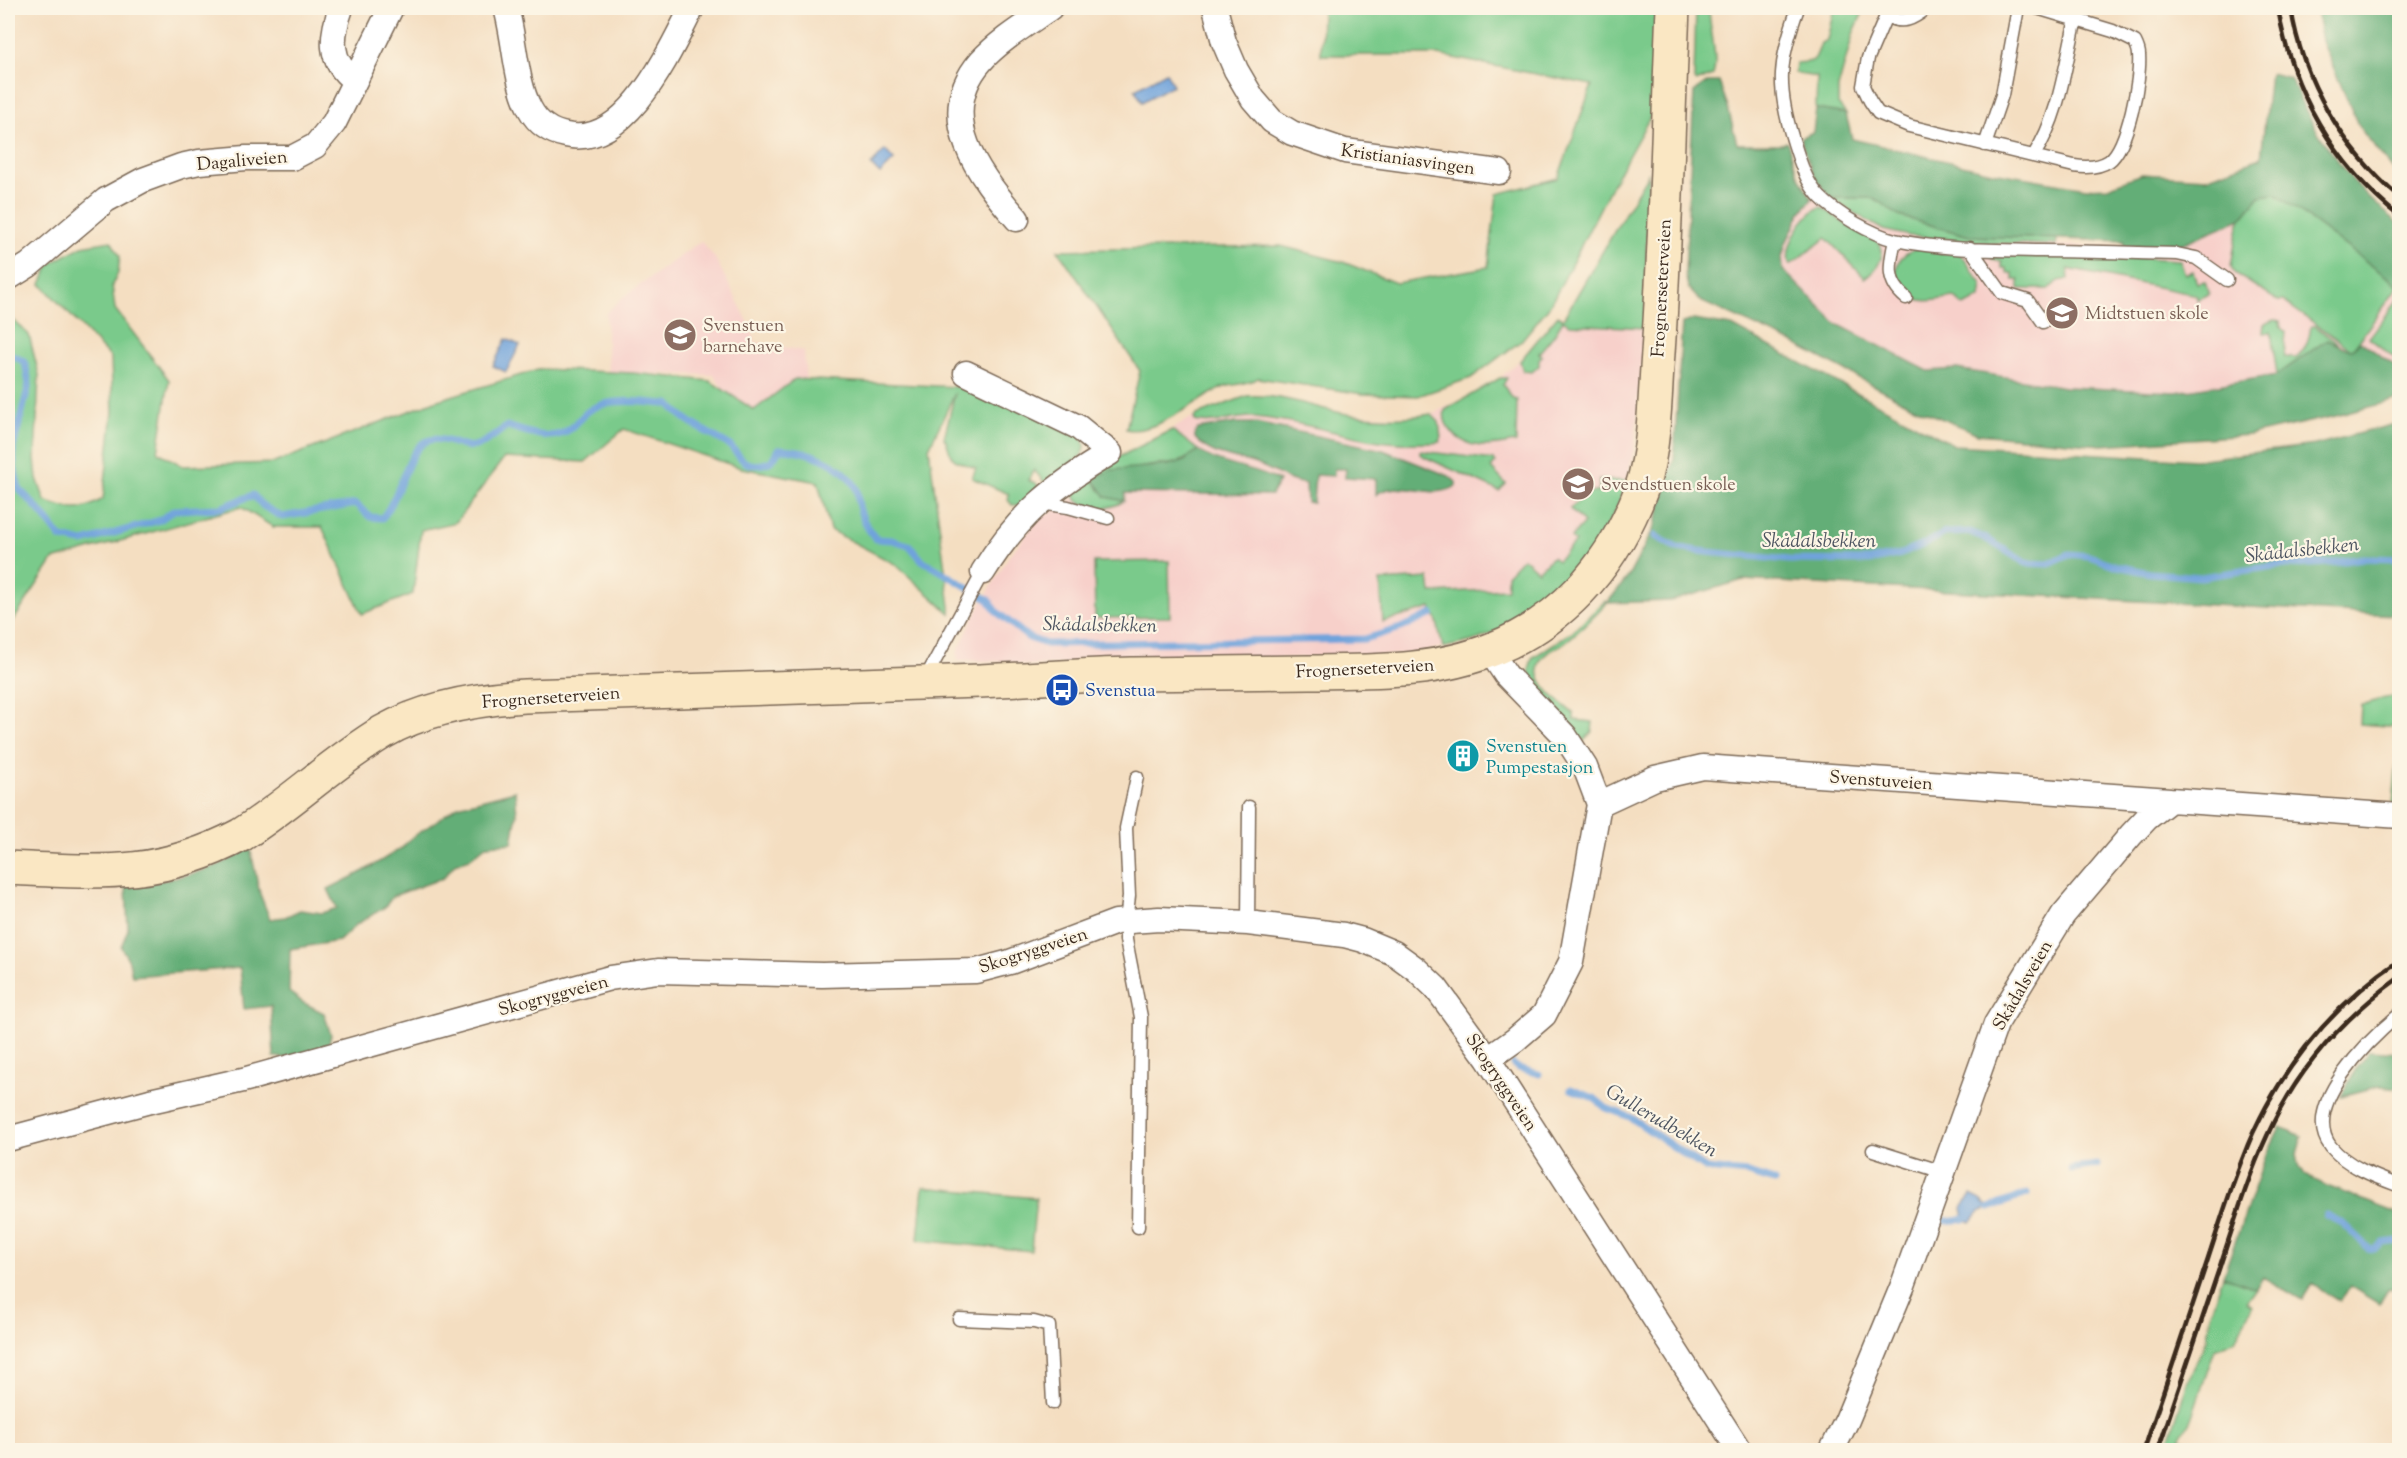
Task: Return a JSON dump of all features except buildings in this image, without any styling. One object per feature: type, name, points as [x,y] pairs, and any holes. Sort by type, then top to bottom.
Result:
[{"type":"main road","name":"Frognerseterveien","points":[[8,868],[134,870],[180,861],[205,853],[258,825],[384,732],[412,718],[460,704],[525,696],[1126,675],[1384,670],[1438,664],[1490,651],[1544,622],[1584,588],[1612,550],[1639,498],[1654,417],[1662,303],[1673,8]]},
{"type":"street","points":[[341,8],[335,32],[335,56],[344,73],[354,80]]},
{"type":"street","name":"Dagaliveien","points":[[8,278],[29,265],[106,200],[143,180],[199,162],[246,158],[292,158],[315,146],[334,123],[391,8]]},
{"type":"street","points":[[506,8],[525,97],[531,111],[547,129],[571,136],[583,136],[604,129],[630,108],[665,60],[692,8]]},
{"type":"street","points":[[1017,219],[976,168],[963,136],[961,104],[963,90],[970,74],[993,49],[1050,8]]},
{"type":"street","name":"Kristianiasvingen","points":[[1215,8],[1228,52],[1253,99],[1272,121],[1292,133],[1345,152],[1499,172]]},
{"type":"street","points":[[966,373],[1078,427],[1110,453],[1081,470],[1039,503],[1010,531],[983,572]]},
{"type":"street","points":[[1488,1059],[1544,1015],[1571,962],[1599,804],[1585,767],[1565,736],[1506,675],[1490,651]]},
{"type":"street","name":"Svenstuveien","points":[[1599,804],[1655,778],[1703,767],[2170,801]]},
{"type":"street","points":[[2170,801],[2400,816]]},
{"type":"street","name":"Skådalsveien","points":[[1832,1450],[1847,1420],[1903,1286],[1996,1024],[2063,915],[2139,826],[2170,801]]},
{"type":"street","name":"Skogryggveien","points":[[8,1139],[150,1101],[243,1080],[610,978],[658,971],[822,975],[976,970],[1010,962],[1116,922],[1159,919],[1248,923],[1344,935],[1394,953],[1436,988],[1488,1059],[1739,1450]]},
{"type":"lane","points":[[1798,8],[1781,72],[1782,102],[1801,163],[1813,188],[1822,199],[1858,225],[1895,240],[1970,248],[2177,254],[2196,258],[2227,280]]},
{"type":"lane","points":[[1927,8],[1910,20],[1899,21],[1883,12],[1868,58],[1863,86],[1878,113],[1909,126],[1985,145],[2074,166],[2095,167],[2111,160],[2126,135],[2139,65],[2139,53],[2135,42],[2113,31],[2037,8]]},
{"type":"lane","points":[[1985,145],[2002,95],[2018,8]]},
{"type":"lane","points":[[2034,155],[2045,138],[2060,93],[2076,19]]},
{"type":"lane","points":[[1895,240],[1890,274],[1895,287],[1906,298]]},
{"type":"lane","points":[[1970,248],[2002,293],[2028,301],[2043,322]]},
{"type":"lane","points":[[1039,503],[1068,507],[1108,518]]},
{"type":"lane","points":[[923,682],[983,572]]},
{"type":"lane","points":[[1137,777],[1126,828],[1129,896],[1126,940],[1140,1017],[1138,1227]]},
{"type":"lane","points":[[1248,923],[1249,807]]},
{"type":"lane","points":[[2400,1014],[2360,1050],[2339,1078],[2325,1111],[2323,1131],[2331,1147],[2350,1163],[2400,1186]]},
{"type":"lane","points":[[1873,1150],[1943,1172]]},
{"type":"lane","points":[[959,1319],[1034,1322],[1049,1326],[1053,1403]]},
{"type":"shaded area","name":"Midtstuen skole","points":[[1822,188],[1844,207],[1883,230],[1896,233],[1990,243],[2172,248],[2286,199],[2399,286],[2399,369],[2360,342],[2352,350],[2277,375],[2176,392],[2065,387],[1957,369],[1928,371],[1837,324],[1783,270],[1782,257],[1792,229],[1801,212]]},
{"type":"shaded area","name":"Svenstuen barnehave","points":[[701,241],[715,258],[751,327],[755,342],[804,351],[809,425],[746,426],[714,375],[608,372],[606,313],[622,298]]},
{"type":"shaded area","name":"Svendstuen skole","points":[[1558,315],[1569,324],[1645,328],[1635,442],[1627,481],[1620,504],[1478,639],[1420,652],[1391,655],[1028,665],[958,660],[957,653],[976,613],[1009,556],[1041,518],[1074,498],[1074,492],[1119,457],[1197,415],[1247,396],[1277,396],[1347,414],[1406,417],[1431,414],[1474,394],[1500,378],[1533,348]]},
{"type":"green space","points":[[1322,8],[1659,8],[1654,110],[1548,308],[1521,341],[1471,378],[1418,396],[1363,394],[1258,378],[1222,388],[1174,416],[1149,427],[1137,430],[1126,429],[1140,371],[1058,250],[1281,246],[1343,262],[1396,283],[1488,267],[1497,194],[1558,178],[1592,85],[1438,55],[1321,55]]},
{"type":"green space","points":[[1696,8],[1709,8],[1715,68],[1713,75],[1696,82],[1694,80]]},
{"type":"green space","points":[[1834,8],[1865,8],[1853,34],[1838,88],[1838,104],[1846,114],[1816,109],[1817,77],[1795,72],[1796,63],[1813,60],[1821,43],[1827,40]]},
{"type":"green space","points":[[2316,8],[2399,8],[2399,177],[2359,127],[2322,41]]},
{"type":"green space","points":[[2270,73],[2290,78],[2310,119],[2335,158],[2365,193],[2399,223],[2399,286],[2276,194],[2260,196],[2241,219],[2172,248],[2124,247],[2124,241],[1969,236],[1899,216],[1874,198],[1832,198],[1816,178],[1800,138],[1813,132],[1816,109],[1846,114],[1852,139],[1992,172],[2086,188],[2108,187],[2141,174],[2206,178],[2261,158]]},
{"type":"green space","points":[[1708,82],[1719,82],[1737,144],[1787,142],[1798,175],[1812,199],[1801,212],[1786,243],[1782,257],[1783,270],[1837,324],[1928,371],[1957,369],[2065,387],[2176,392],[2277,375],[2327,340],[2351,350],[2360,341],[2399,369],[2399,399],[2336,416],[2249,435],[2102,445],[1978,434],[1910,405],[1793,343],[1700,301],[1688,288],[1685,273],[1694,92]]},
{"type":"green space","points":[[1648,174],[1645,328],[1569,324],[1563,320],[1539,353],[1542,356],[1539,359],[1539,366],[1532,372],[1523,371],[1520,361],[1558,315],[1563,319]]},
{"type":"green space","points":[[2276,194],[2399,286],[2352,350],[2283,301],[2278,301],[2234,273],[2231,266],[2241,219],[2260,196]]},
{"type":"green space","points":[[1832,198],[1874,198],[1899,216],[1969,236],[2057,239],[2056,245],[1990,243],[1910,236],[1883,230]]},
{"type":"green space","points":[[1821,207],[1845,224],[1872,237],[1879,244],[1882,255],[1878,265],[1865,278],[1826,238],[1790,265],[1789,250],[1796,232],[1814,210]]},
{"type":"green space","points":[[111,241],[120,256],[118,273],[112,285],[115,309],[169,380],[158,452],[183,466],[274,463],[438,400],[541,369],[633,373],[710,381],[754,410],[795,379],[958,387],[963,380],[1078,433],[1085,446],[1084,451],[1063,472],[1046,484],[1034,470],[1028,480],[1036,483],[1040,489],[1021,505],[1012,505],[1008,500],[1009,494],[972,478],[976,468],[956,461],[951,455],[944,438],[955,393],[929,448],[951,614],[895,564],[830,530],[818,482],[741,468],[624,429],[585,462],[504,458],[456,522],[421,530],[413,594],[362,614],[322,527],[273,527],[241,507],[53,560],[8,629],[8,315],[29,335],[39,375],[35,459],[37,478],[45,501],[74,509],[94,504],[103,499],[113,412],[111,358],[41,284],[50,264],[82,246]]},
{"type":"green space","points":[[1920,248],[1960,253],[1982,284],[1980,298],[1964,306],[1954,297],[1929,301],[1910,296],[1898,282],[1897,265],[1909,252]]},
{"type":"green space","points":[[1992,255],[2113,256],[2180,260],[2185,274],[2193,271],[2197,283],[2205,281],[2209,294],[2197,300],[2197,295],[2068,269],[2068,279],[2059,281],[2048,289],[2019,289],[2019,280],[2013,280],[2013,273],[2007,273],[2007,268],[2002,268],[2002,262],[1992,260]]},
{"type":"green space","points":[[2399,298],[2399,361],[2369,338]]},
{"type":"green space","points":[[1693,320],[1732,326],[1954,445],[2195,460],[2315,445],[2399,423],[2399,627],[2396,627],[2396,615],[1743,580],[1671,601],[1607,603],[1628,577],[1655,526],[1674,459],[1682,323]]},
{"type":"green space","points":[[2275,320],[2280,321],[2281,328],[2286,332],[2284,357],[2296,358],[2299,355],[2307,343],[2311,326],[2315,326],[2341,346],[2327,340],[2277,375],[2271,332],[2263,333],[2264,324]]},
{"type":"green space","points":[[1500,378],[1507,378],[1503,385],[1513,399],[1517,400],[1516,442],[1482,446],[1466,443],[1452,432],[1444,416],[1445,410]]},
{"type":"green space","points":[[1247,396],[1273,397],[1347,414],[1400,417],[1431,414],[1439,422],[1441,439],[1440,442],[1429,443],[1379,441],[1296,423],[1254,417],[1208,422],[1195,421],[1194,418],[1197,415]]},
{"type":"green space","points":[[1236,423],[1256,423],[1383,450],[1449,476],[1456,482],[1456,486],[1437,492],[1394,488],[1376,495],[1376,479],[1345,477],[1346,469],[1334,469],[1334,476],[1315,475],[1313,503],[1307,502],[1306,484],[1288,479],[1253,463],[1209,450],[1195,438],[1198,429]]},
{"type":"green space","points":[[1172,430],[1198,450],[1178,462],[1138,468],[1093,479],[1105,494],[1124,501],[1118,504],[1100,508],[1088,506],[1076,500],[1074,492],[1077,485],[1119,457]]},
{"type":"green space","points":[[1198,450],[1227,464],[1279,481],[1271,495],[1125,493],[1124,501],[1106,497],[1093,479],[1111,470],[1168,465],[1184,461]]},
{"type":"green space","points":[[1421,451],[1494,460],[1496,462],[1491,468],[1506,484],[1499,491],[1425,457]]},
{"type":"green space","points":[[1599,480],[1627,481],[1604,532],[1589,556],[1571,577],[1529,613],[1479,639],[1443,648],[1436,618],[1431,608],[1383,622],[1380,581],[1429,578],[1431,593],[1507,589],[1507,575],[1523,558],[1538,571],[1552,557],[1557,561],[1575,542],[1571,538],[1584,523],[1570,509],[1586,492],[1599,492]]},
{"type":"green space","points":[[1169,561],[1170,617],[1095,618],[1094,562]]},
{"type":"green space","points":[[1605,601],[1607,603],[1591,620],[1561,645],[1548,652],[1538,666],[1542,682],[1554,697],[1574,714],[1574,720],[1593,722],[1592,732],[1584,741],[1534,686],[1529,670],[1532,658],[1573,631]]},
{"type":"green space","points":[[2399,694],[2399,727],[2360,724],[2361,705]]},
{"type":"green space","points":[[2399,735],[2399,806],[2393,805]]},
{"type":"green space","points":[[515,791],[517,814],[512,843],[487,845],[469,859],[455,864],[443,878],[393,896],[385,907],[357,924],[339,941],[290,949],[289,992],[324,1013],[331,1035],[328,1046],[285,1058],[274,1057],[271,1006],[244,1009],[240,968],[132,976],[129,961],[121,947],[128,929],[126,887],[175,878],[207,869],[222,864],[250,847],[260,894],[270,919],[285,917],[300,910],[322,913],[337,908],[328,889],[402,848],[410,839],[458,806]]},
{"type":"green space","points":[[2369,1051],[2399,1053],[2399,1088],[2380,1086],[2341,1096],[2357,1067]]},
{"type":"green space","points":[[2280,1127],[2302,1136],[2297,1154],[2299,1165],[2305,1175],[2399,1214],[2399,1294],[2389,1288],[2379,1304],[2350,1286],[2340,1302],[2312,1284],[2302,1300],[2263,1277],[2256,1288],[2223,1276],[2265,1158]]},
{"type":"green space","points":[[923,1187],[1036,1198],[1031,1251],[918,1240]]},
{"type":"green space","points":[[2223,1276],[2256,1288],[2246,1302],[2252,1306],[2235,1340],[2215,1349],[2191,1419],[2180,1439],[2188,1442],[2186,1450],[2166,1450],[2187,1384],[2207,1337],[2211,1311]]},
{"type":"water","points":[[1166,72],[1173,85],[1142,102],[1135,89]]},
{"type":"water","points":[[885,150],[894,160],[880,174],[871,165]]},
{"type":"water","points":[[506,339],[520,345],[506,372],[493,366]]},
{"type":"water","points":[[1971,1195],[1981,1200],[1989,1208],[1979,1212],[1971,1222],[1964,1219],[1962,1208]]},
{"type":"waterway","name":"Skådalsbekken","points":[[8,353],[25,362],[29,384],[13,448],[19,489],[42,513],[61,538],[83,542],[160,520],[174,510],[220,508],[253,495],[263,506],[282,517],[356,504],[370,517],[382,518],[393,500],[413,455],[425,442],[438,439],[463,446],[475,446],[488,440],[507,426],[532,434],[558,435],[566,432],[587,412],[598,406],[615,402],[643,402],[669,404],[689,421],[726,443],[749,464],[769,462],[779,449],[812,455],[843,471],[856,488],[862,517],[876,539],[892,540],[909,545],[922,560],[989,600],[997,612],[1029,638],[1046,644],[1365,639],[1401,628],[1432,614]]},
{"type":"waterway","name":"Skådalsbekken","points":[[1655,536],[1677,548],[1707,552],[1789,560],[1869,561],[1901,554],[1945,533],[1970,532],[1985,538],[2026,563],[2049,564],[2069,554],[2089,556],[2117,566],[2150,573],[2201,577],[2275,566],[2330,563],[2363,558],[2400,559]]},
{"type":"waterway","points":[[1513,1064],[1518,1068],[1539,1074]]},
{"type":"waterway","name":"Gullerudbekken","points":[[1571,1089],[1594,1098],[1606,1108],[1630,1117],[1706,1169],[1748,1173],[1774,1181]]},
{"type":"waterway","points":[[2071,1169],[2097,1165]]},
{"type":"waterway","points":[[1989,1208],[2027,1194]]},
{"type":"waterway","name":"Gullerudbekken","points":[[2326,1215],[2342,1223],[2368,1248],[2374,1249],[2383,1243],[2400,1241]]},
{"type":"waterway","points":[[1945,1221],[1964,1219]]},
{"type":"railway","points":[[2278,8],[2293,68],[2319,124],[2355,174],[2400,217]]},
{"type":"railway","points":[[2291,8],[2305,62],[2329,112],[2361,158],[2400,198]]},
{"type":"railway","points":[[2144,1450],[2233,1184],[2255,1128],[2287,1072],[2306,1046],[2350,999],[2400,960]]},
{"type":"railway","points":[[2158,1450],[2247,1185],[2279,1112],[2307,1068],[2323,1048],[2359,1010],[2400,977]]},
{"type":"place","name":"Midtstuen skole","points":[[2062,313]]},
{"type":"place","name":"Svenstuen barnehave","points":[[680,335]]},
{"type":"place","name":"Svendstuen skole","points":[[1578,484]]},
{"type":"place","name":"Svenstua","points":[[1062,690]]},
{"type":"place","name":"Svenstuen Pumpestasjon","points":[[1463,756]]}]
